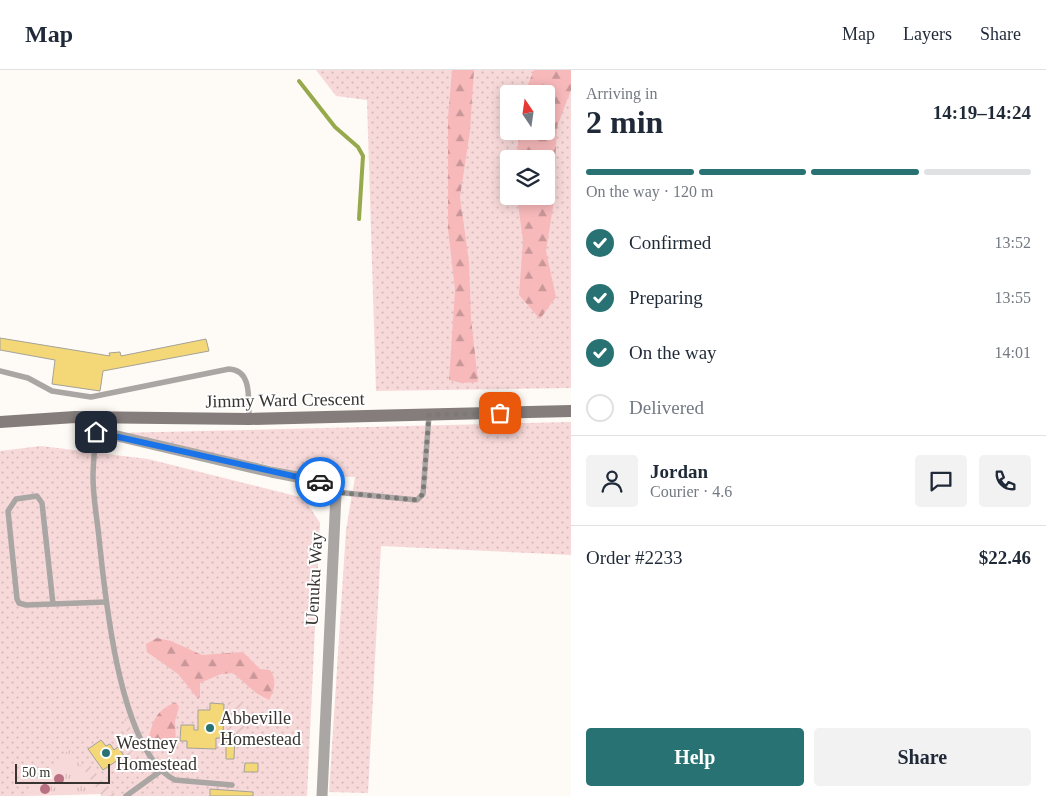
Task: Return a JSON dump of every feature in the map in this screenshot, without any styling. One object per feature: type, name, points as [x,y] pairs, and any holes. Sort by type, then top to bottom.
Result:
[{"type":"street","name":"Jimmy Ward Crescent","points":[[0,422],[75,416],[249,419],[571,412]]},
{"type":"street","points":[[96,432],[329,484],[335,492]]},
{"type":"street","name":"Uenuku Way","points":[[322,796],[335,492]]},
{"type":"lane","points":[[0,371],[28,378],[52,391],[91,397],[229,369],[237,370],[242,372],[247,382],[249,419]]},
{"type":"lane","points":[[335,492],[416,500],[423,494],[429,415]]},
{"type":"lane","points":[[96,432],[93,479],[106,602],[124,693],[146,750],[162,770],[175,780],[232,785]]},
{"type":"lane","points":[[53,604],[42,503],[38,496],[16,499],[8,511],[17,599],[20,603],[26,605],[53,604],[106,602]]},
{"type":"lane","points":[[126,796],[162,770]]},
{"type":"green space","points":[[316,70],[571,70],[571,388],[376,391],[367,100],[336,96]]},
{"type":"green space","points":[[452,70],[474,70],[470,131],[460,197],[469,262],[471,318],[478,382],[461,383],[449,380],[455,290],[448,229],[448,117]]},
{"type":"green space","points":[[534,70],[571,70],[571,90],[557,127],[555,167],[555,150],[518,150],[518,140],[555,140],[555,85],[528,85]]},
{"type":"green space","points":[[518,205],[553,205],[546,251],[556,297],[540,319],[519,295],[523,241]]},
{"type":"green space","points":[[571,422],[571,555],[381,546],[368,793],[329,792],[346,530],[355,477],[314,475],[118,433]]},
{"type":"green space","points":[[41,446],[148,459],[304,498],[320,523],[307,796],[100,796],[102,794],[69,750],[29,796],[0,796],[0,451]]},
{"type":"green space","points":[[157,638],[171,641],[202,655],[243,652],[260,669],[270,670],[274,677],[273,692],[269,700],[256,693],[233,673],[221,674],[200,683],[200,697],[198,699],[178,674],[147,652],[146,644]]},
{"type":"green space","points":[[176,702],[179,707],[175,721],[176,742],[168,748],[159,750],[149,738],[152,725],[164,708]]},
{"type":"green space","points":[[228,702],[245,702],[244,735],[236,734],[236,730],[227,730]]},
{"type":"green space","points":[[125,718],[142,750],[130,759],[126,754],[135,749],[124,725]]},
{"type":"green space","points":[[69,749],[102,794],[29,796]]},
{"type":"green space","points":[[89,764],[111,793],[113,792],[116,796],[102,796],[83,768]]},
{"type":"building","points":[[0,338],[110,356],[109,353],[120,352],[121,356],[206,339],[209,351],[103,371],[100,391],[52,384],[55,360],[0,350]]},
{"type":"building","name":"Abbeville Homestead","points":[[210,703],[224,704],[223,738],[216,738],[216,749],[187,748],[187,741],[180,741],[181,725],[194,725],[194,730],[198,730],[198,710],[210,710]]},
{"type":"building","points":[[226,734],[235,734],[234,759],[226,759]]},
{"type":"building","name":"Westney Homestead","points":[[101,740],[106,746],[110,744],[114,750],[118,747],[124,756],[103,770],[88,749]]},
{"type":"building","points":[[245,763],[258,763],[258,772],[244,772]]},
{"type":"building","points":[[210,789],[253,792],[253,796],[210,796]]},
{"type":"waterway","points":[[299,81],[335,127],[358,147],[363,156],[359,219]]},
{"type":"way so far","points":[[320,482],[329,484],[335,492],[416,500],[423,494],[429,415],[500,413]]},
{"type":"place","name":"Abbeville Homestead","points":[[210,728]]},
{"type":"place","name":"Westney Homestead","points":[[106,753]]},
{"type":"route","points":[[96,432],[113,434],[320,482]]}]
